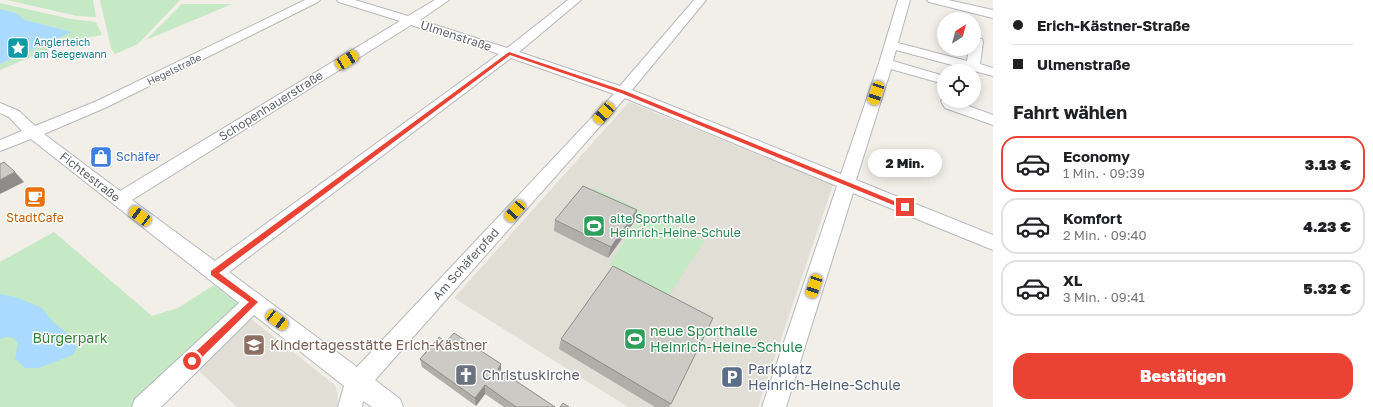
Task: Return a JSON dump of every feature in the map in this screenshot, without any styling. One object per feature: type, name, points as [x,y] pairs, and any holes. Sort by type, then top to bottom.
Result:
[{"type":"street","name":"Hegelstraße","points":[[0,146],[102,104],[314,0]]},
{"type":"street","name":"Ulmenstraße","points":[[343,0],[509,53],[623,92],[993,243]]},
{"type":"street","name":"Schopenhauerstraße","points":[[119,200],[443,0]]},
{"type":"street","points":[[214,273],[509,53],[575,0]]},
{"type":"street","name":"Am Schäferpfad","points":[[358,382],[623,92],[700,0]]},
{"type":"street","points":[[774,407],[892,45],[904,0]]},
{"type":"street","points":[[933,0],[993,14]]},
{"type":"street","points":[[892,45],[962,64]]},
{"type":"street","points":[[886,63],[937,78]]},
{"type":"street","points":[[981,69],[993,72]]},
{"type":"street","name":"Fichtestraße","points":[[0,107],[14,114],[32,132],[119,200],[391,407]]},
{"type":"street","points":[[955,108],[993,120]]},
{"type":"street","points":[[144,407],[254,302]]},
{"type":"street","points":[[350,407],[353,393],[358,382]]},
{"type":"shaded area","points":[[629,102],[833,185],[758,407],[628,407],[454,298]]},
{"type":"shaded area","name":"Kindertagesstätte Erich-Kästner","points":[[251,319],[335,385],[338,407],[237,407],[197,369]]},
{"type":"green space","points":[[7,0],[93,0],[96,17],[77,16]]},
{"type":"green space","points":[[100,0],[180,0],[138,44],[115,54],[111,48]]},
{"type":"green space","points":[[0,3],[71,19],[96,22],[102,35],[68,41],[0,70],[0,64],[71,32],[25,20],[16,13],[0,9]]},
{"type":"green space","points":[[182,4],[232,4],[146,40]]},
{"type":"green space","points":[[594,188],[705,241],[668,297],[609,265],[638,221],[587,197]]},
{"type":"green space","name":"Bürgerpark","points":[[54,232],[152,316],[178,308],[214,285],[240,305],[134,407],[0,407],[0,262]]},
{"type":"water","name":"Anglerteich am Seegewann","points":[[0,9],[16,13],[25,20],[72,32],[0,64]]},
{"type":"water","points":[[0,294],[15,297],[42,308],[53,322],[73,338],[77,348],[73,355],[38,368],[25,368],[15,359],[18,343],[10,337],[0,339]]},
{"type":"building","points":[[4,162],[15,172],[0,180],[0,164]]},
{"type":"building","name":"alte Sporthalle Heinrich-Heine-Schule","points":[[583,186],[637,210],[611,247],[555,220]]},
{"type":"building","name":"neue Sporthalle Heinrich-Heine-Schule","points":[[613,266],[713,318],[671,404],[561,339]]},
{"type":"building","points":[[454,333],[501,364],[498,369],[555,407],[516,407],[485,385],[475,398],[420,359],[439,337],[446,342]]},
{"type":"building","points":[[563,403],[569,407],[560,407]]},
{"type":"place","name":"Anglerteich am Seegewann","points":[[18,48]]},
{"type":"place","name":"Schäfer","points":[[101,157]]},
{"type":"place","name":"StadtCafe","points":[[35,197]]},
{"type":"place","name":"alte Sporthalle Heinrich-Heine-Schule","points":[[594,226]]},
{"type":"place","name":"neue Sporthalle Heinrich-Heine-Schule","points":[[635,339]]},
{"type":"place","name":"Kindertagesstätte Erich-Kästner","points":[[254,345]]},
{"type":"place","name":"Christuskirche","points":[[466,375]]},
{"type":"place","name":"Parkplatz Heinrich-Heine-Schule","points":[[732,377]]},
{"type":"route","points":[[192,361],[254,302],[214,273],[509,53],[623,92],[905,207]]}]
